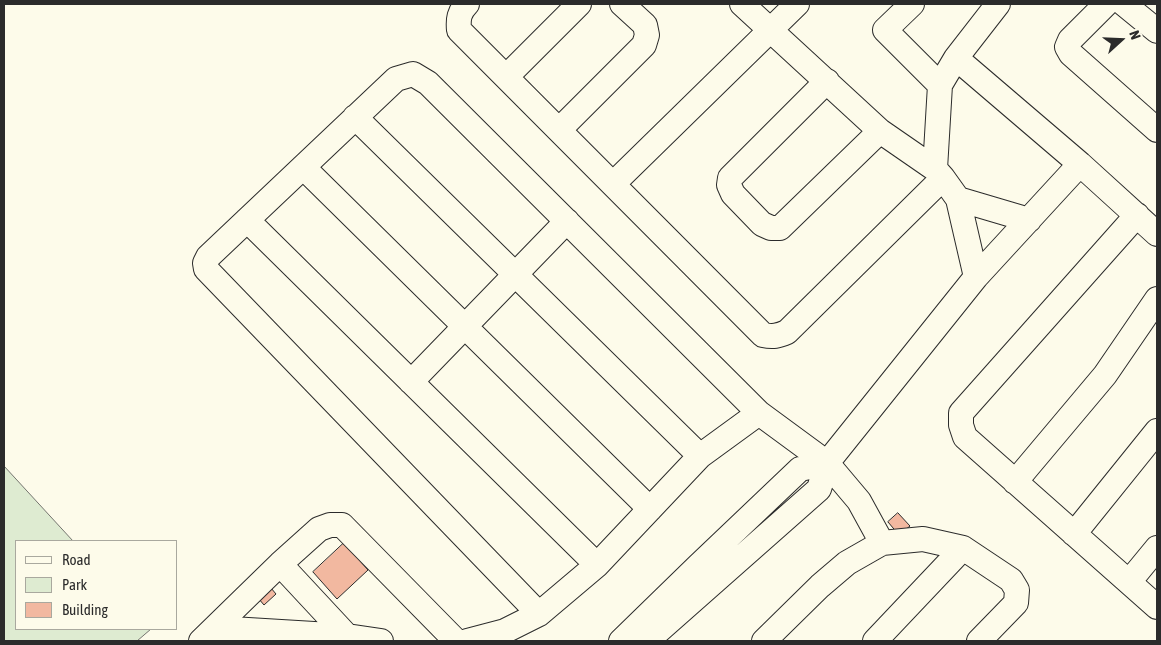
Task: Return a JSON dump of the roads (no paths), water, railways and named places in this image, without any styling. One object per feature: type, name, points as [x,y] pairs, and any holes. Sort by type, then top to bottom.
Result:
[{"type":"street","points":[[466,4],[461,9],[458,20],[459,30],[764,335],[772,337],[787,332],[939,173],[940,85],[956,58],[998,4]]},
{"type":"street","points":[[506,77],[579,4]]},
{"type":"street","points":[[559,130],[644,45],[647,35],[644,26],[622,4]]},
{"type":"street","points":[[742,4],[880,131],[939,173],[958,199],[976,277]]},
{"type":"street","points":[[613,184],[797,4]]},
{"type":"street","points":[[912,4],[885,30],[940,85]]},
{"type":"street","points":[[1106,4],[1070,40],[1067,48],[1071,54],[1157,130]]},
{"type":"street","points":[[1124,4],[1157,32]]},
{"type":"street","points":[[956,58],[1080,164],[1157,234]]},
{"type":"street","points":[[539,614],[206,270],[205,263],[208,257],[355,117],[396,79],[413,74],[428,83],[759,413],[827,464],[859,501],[882,543]]},
{"type":"street","points":[[827,81],[730,178],[729,185],[733,194],[762,224],[771,228],[780,228],[880,131]]},
{"type":"street","points":[[355,117],[700,456]]},
{"type":"street","points":[[621,641],[819,489],[827,464],[976,277],[1080,164]]},
{"type":"street","points":[[303,167],[650,508]]},
{"type":"street","points":[[958,199],[1029,220]]},
{"type":"street","points":[[1137,215],[961,413],[961,425],[965,437],[1157,607]]},
{"type":"street","points":[[247,220],[597,565]]},
{"type":"street","points":[[411,382],[567,221]]},
{"type":"street","points":[[1015,482],[1105,375],[1157,299]]},
{"type":"street","points":[[467,641],[505,631],[539,614],[597,565],[700,456],[759,413]]},
{"type":"street","points":[[1074,534],[1157,431]]},
{"type":"street","points":[[208,635],[280,564],[319,529],[330,525],[342,525],[456,641]]},
{"type":"street","points":[[764,641],[820,586],[847,563],[882,543],[923,539],[963,548],[1011,580],[1017,590],[1016,603],[979,641]]},
{"type":"street","points":[[875,641],[963,548]]},
{"type":"street","points":[[1129,582],[1157,548]]},
{"type":"street","points":[[280,564],[347,636]]},
{"type":"street","points":[[647,641],[706,574]]},
{"type":"street","points":[[208,635],[347,636],[380,641]]}]
